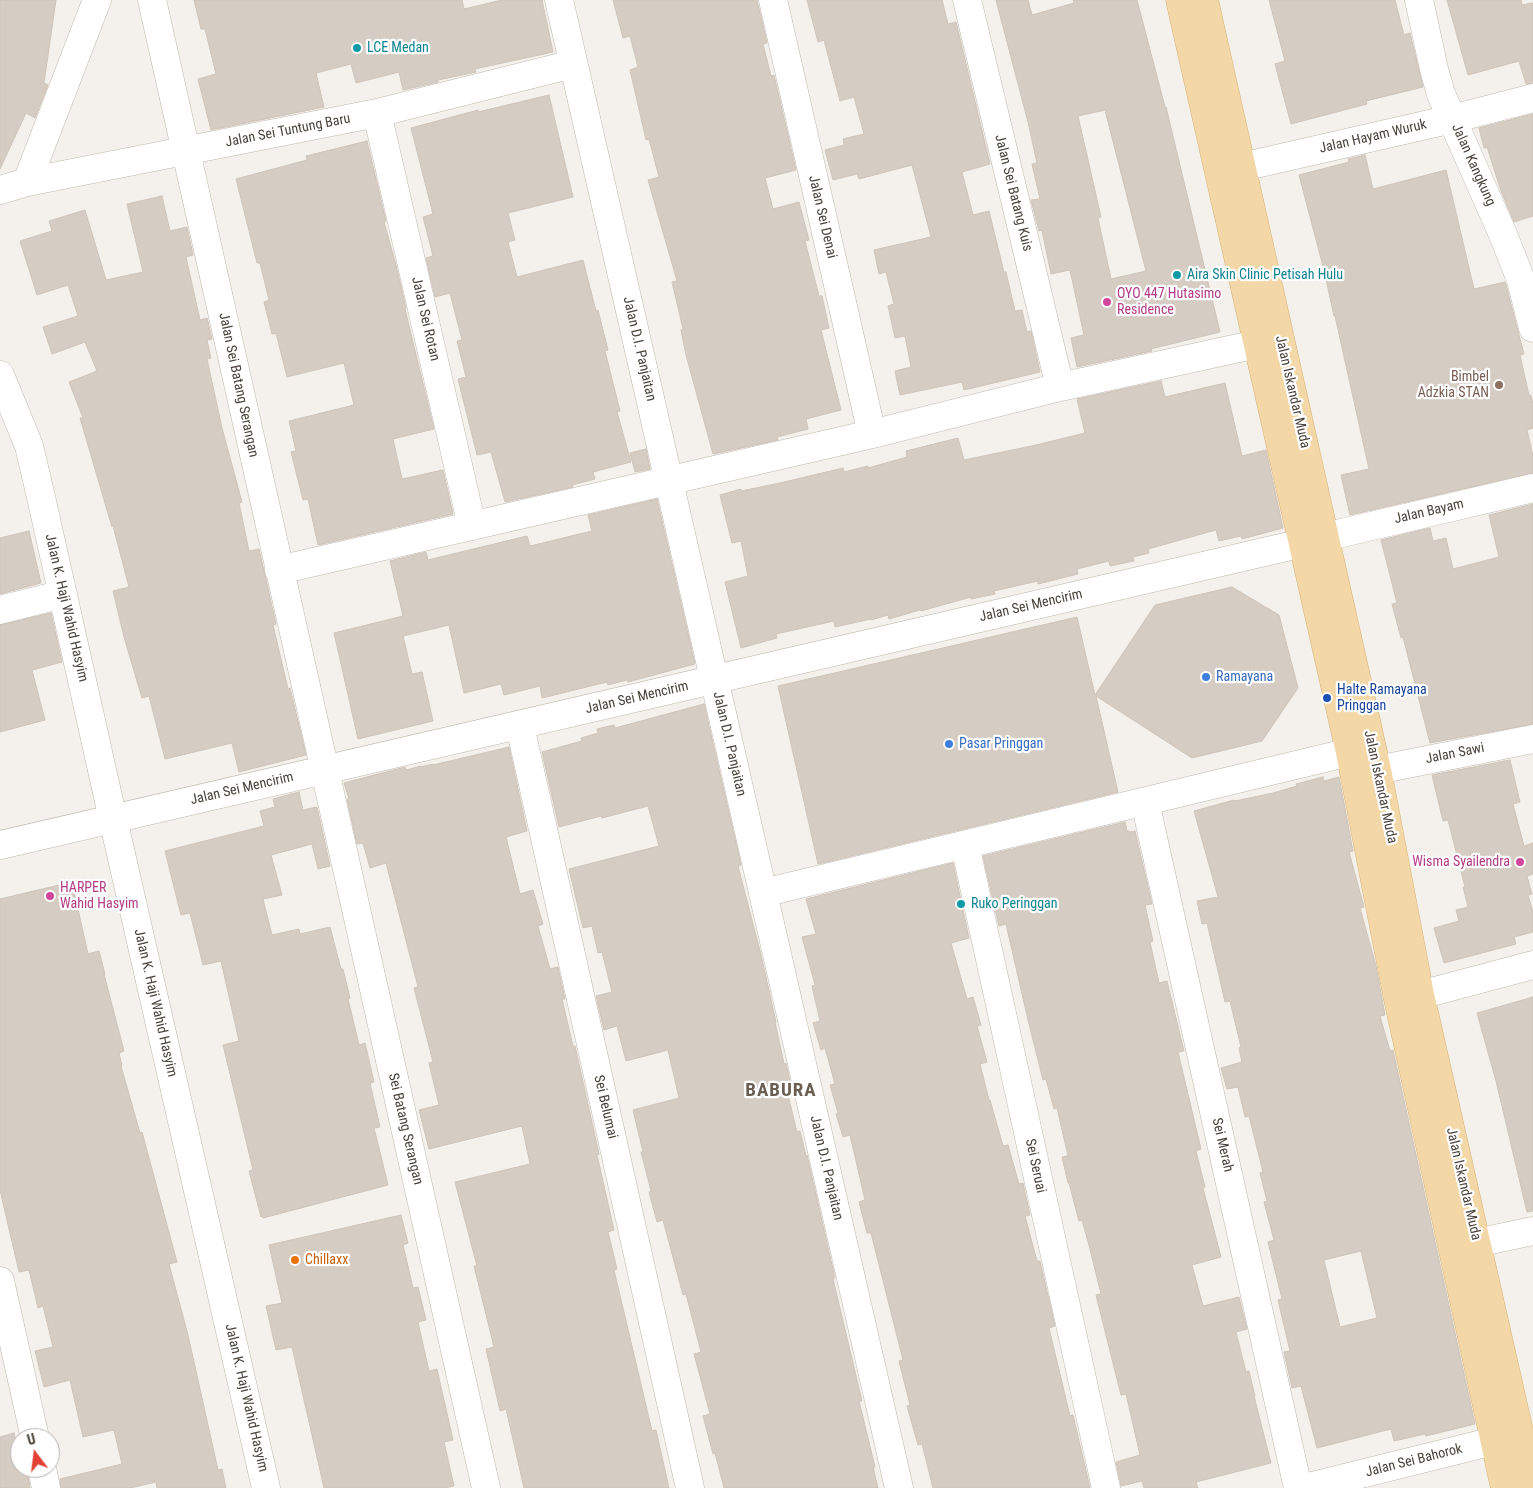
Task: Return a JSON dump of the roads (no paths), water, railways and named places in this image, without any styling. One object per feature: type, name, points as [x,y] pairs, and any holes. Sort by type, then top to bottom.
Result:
[{"type":"main road","name":"Jalan Iskandar Muda","points":[[1180,0],[1269,341],[1366,756],[1409,997],[1516,1431],[1532,1488]]},
{"type":"main road","name":"Jalan Iskandar Muda","points":[[1204,0],[1242,167],[1269,341]]},
{"type":"main road","name":"Jalan Iskandar Muda","points":[[1409,997],[1476,1243],[1516,1431],[1505,1488]]},
{"type":"street","points":[[27,182],[97,0]]},
{"type":"street","name":"Jalan Sei Batang Serangan","points":[[152,0],[324,770]]},
{"type":"street","name":"Jalan D.I. Panjaitan","points":[[559,0],[899,1488]]},
{"type":"street","name":"Jalan Sei Denai","points":[[773,0],[872,434]]},
{"type":"street","name":"Jalan Sei Batang Kuis","points":[[967,0],[1060,387]]},
{"type":"street","name":"Jalan Kangkung","points":[[1419,0],[1441,94],[1504,237],[1524,260],[1521,280],[1533,328]]},
{"type":"street","name":"Jalan Sei Tuntung Baru","points":[[0,190],[27,182],[377,113],[573,64]]},
{"type":"street","name":"Jalan Hayam Wuruk","points":[[1242,167],[1533,98]]},
{"type":"street","name":"Jalan Sei Rotan","points":[[377,113],[472,526]]},
{"type":"street","points":[[279,570],[872,434],[1060,387],[1269,341]]},
{"type":"street","name":"Jalan K. Haji Wahid Hasyim","points":[[0,375],[28,446],[266,1488]]},
{"type":"street","name":"Jalan Bayam","points":[[1314,540],[1533,488]]},
{"type":"street","name":"Jalan Sei Mencirim","points":[[0,845],[520,726],[1314,540]]},
{"type":"street","points":[[0,610],[63,594]]},
{"type":"street","name":"Sei Belumai","points":[[520,726],[690,1488]]},
{"type":"street","name":"Jalan Sawi","points":[[763,893],[1146,802],[1366,756],[1533,739]]},
{"type":"street","name":"Sei Batang Serangan","points":[[324,770],[486,1488]]},
{"type":"street","name":"Sei Merah","points":[[1146,802],[1298,1488]]},
{"type":"street","name":"Sei Seruai","points":[[965,845],[1106,1488]]},
{"type":"street","points":[[1409,997],[1533,965]]},
{"type":"street","points":[[1476,1243],[1533,1231]]},
{"type":"street","points":[[0,1281],[10,1371],[31,1428]]},
{"type":"street","name":"Jalan Sei Bahorok","points":[[1304,1488],[1516,1431]]},
{"type":"place","name":"LCE Medan","points":[[357,48]]},
{"type":"place","name":"Aira Skin Clinic Petisah Hulu","points":[[1177,275]]},
{"type":"place","name":"OYO 447 Hutasimo Residence","points":[[1107,302]]},
{"type":"place","name":"Bimbel Adzkia STAN","points":[[1499,385]]},
{"type":"place","name":"Ramayana","points":[[1206,677]]},
{"type":"place","name":"Halte Ramayana Pringgan","points":[[1327,698]]},
{"type":"place","name":"Pasar Pringgan","points":[[949,744]]},
{"type":"place","name":"Wisma Syailendra","points":[[1520,862]]},
{"type":"place","name":"HARPER Wahid Hasyim","points":[[50,896]]},
{"type":"place","name":"Ruko Peringgan","points":[[961,904]]},
{"type":"place","name":"Chillaxx","points":[[295,1260]]},
{"type":"district","name":"BABURA","points":[[781,1091]]}]
